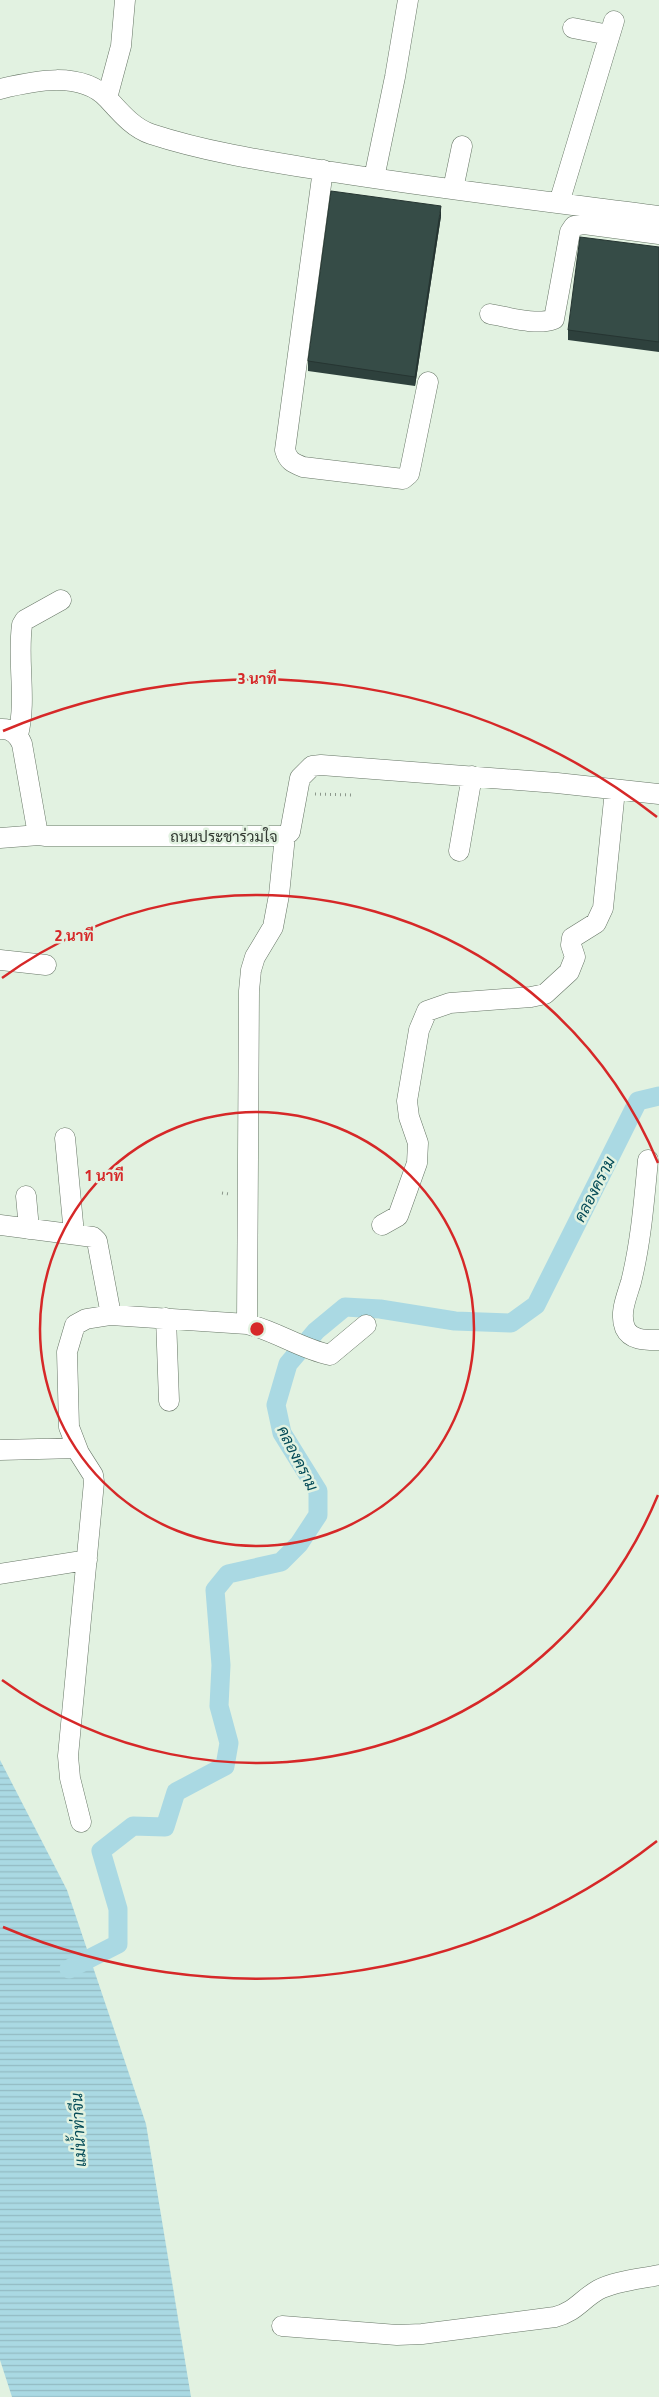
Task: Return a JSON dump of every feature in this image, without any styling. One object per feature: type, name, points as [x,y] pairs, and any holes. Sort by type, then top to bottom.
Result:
[{"type":"street","points":[[107,98],[121,46],[125,0]]},
{"type":"street","points":[[374,178],[395,77],[408,0]]},
{"type":"street","points":[[559,203],[612,28],[573,28]]},
{"type":"street","points":[[0,89],[44,82],[74,81],[96,88],[133,124],[149,133],[274,162],[374,178],[659,216]]},
{"type":"street","points":[[453,189],[462,146]]},
{"type":"street","points":[[324,170],[285,450],[288,458],[293,464],[303,467],[403,479],[409,474],[428,382]]},
{"type":"street","points":[[490,314],[531,320],[549,321],[554,319],[570,232],[574,226],[584,224],[659,234]]},
{"type":"street","points":[[40,835],[22,744],[9,732],[23,710],[20,689],[22,625],[25,620],[61,600]]},
{"type":"street","name":"ถนนประชาร่วมใจ","points":[[0,838],[40,835],[286,836],[290,832],[300,778],[306,770],[321,765],[472,776],[659,794]]},
{"type":"street","points":[[458,851],[472,776]]},
{"type":"street","points":[[382,1225],[398,1216],[417,1163],[418,1143],[409,1117],[406,1101],[418,1030],[427,1011],[457,1002],[531,997],[545,994],[569,972],[575,957],[572,938],[596,923],[603,908],[615,790]]},
{"type":"street","points":[[247,1324],[248,991],[255,957],[274,927],[280,895],[286,836]]},
{"type":"street","points":[[0,960],[46,965]]},
{"type":"street","points":[[66,1138],[74,1234]]},
{"type":"street","points":[[648,1160],[641,1234],[625,1301],[623,1318],[625,1328],[631,1335],[638,1339],[659,1340]]},
{"type":"street","points":[[26,1196],[29,1229]]},
{"type":"street","points":[[0,1225],[89,1235],[97,1241],[111,1315]]},
{"type":"street","points":[[81,1822],[70,1778],[68,1756],[94,1482],[93,1476],[77,1448],[69,1427],[66,1366],[70,1336],[75,1325],[86,1319],[111,1315],[247,1324],[268,1330],[315,1351],[330,1355],[334,1354],[366,1325]]},
{"type":"street","points":[[166,1318],[169,1401]]},
{"type":"street","points":[[0,1450],[77,1448]]},
{"type":"street","points":[[0,1574],[87,1560]]},
{"type":"street","points":[[282,2326],[406,2335],[555,2317],[568,2314],[597,2291],[609,2286],[659,2275]]},
{"type":"path","points":[[297,794],[353,795]]},
{"type":"water","name":"แม่น้ำท่าจีน","points":[[0,1760],[67,1890],[146,2124],[191,2397],[12,2397],[0,2360]]},
{"type":"building","points":[[331,191],[441,206],[415,377],[308,361]]},
{"type":"building","points":[[580,237],[659,247],[659,342],[568,330]]},
{"type":"waterway","name":"คลองคราม","points":[[69,1969],[118,1944],[118,1909],[101,1851],[133,1826],[165,1827],[176,1792],[225,1766],[229,1743],[219,1706],[221,1665],[215,1590],[228,1574],[281,1562],[299,1544],[318,1515],[318,1491],[282,1433],[276,1405],[288,1364],[316,1331],[345,1307],[380,1309],[455,1321],[511,1323],[536,1305],[638,1101],[659,1096]]}]
